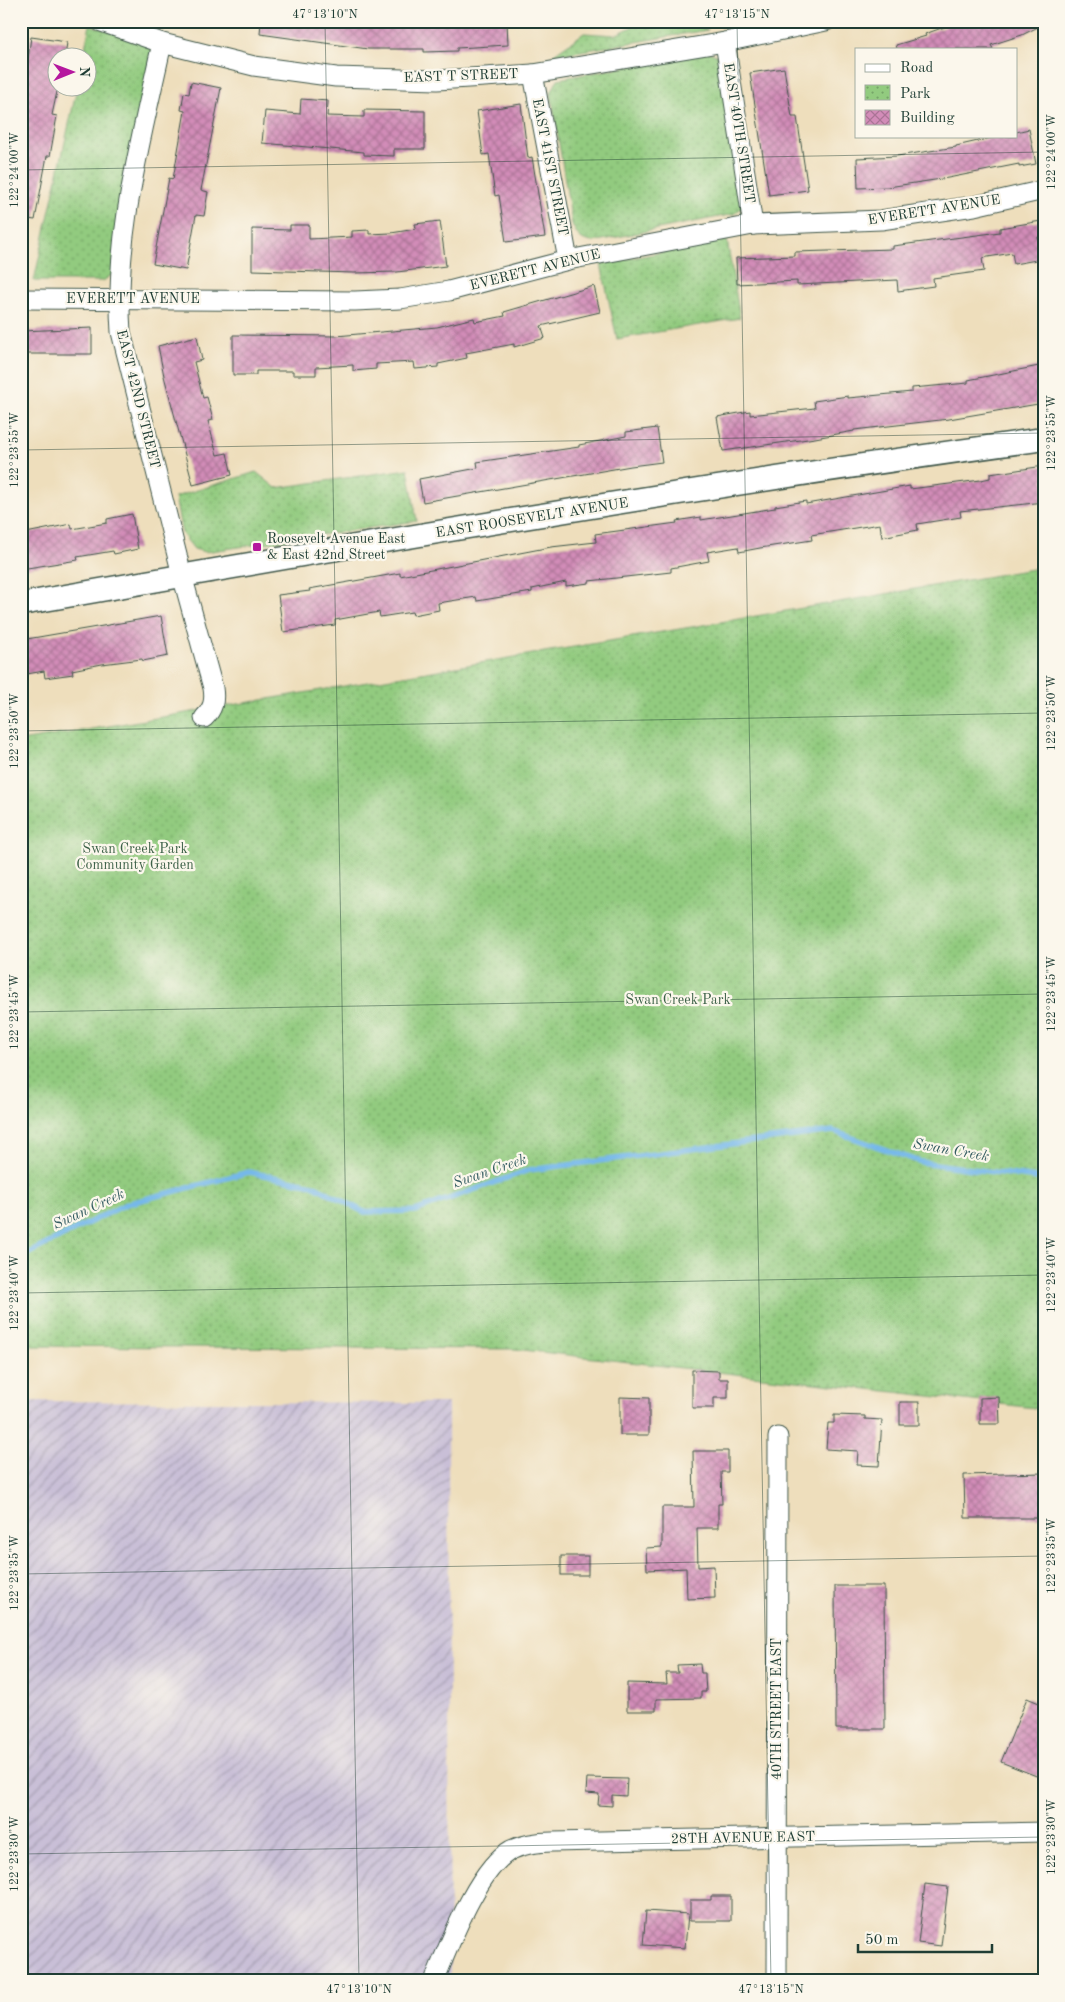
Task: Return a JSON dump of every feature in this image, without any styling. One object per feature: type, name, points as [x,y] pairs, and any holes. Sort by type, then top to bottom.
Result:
[{"type":"street","name":"EAST T STREET","points":[[99,21],[162,43],[254,66],[336,77],[437,80],[533,74],[725,42],[826,21]]},
{"type":"street","name":"EAST 40TH STREET","points":[[725,42],[753,225]]},
{"type":"street","name":"EAST 42ND STREET","points":[[162,43],[126,214],[118,299],[121,332],[182,575],[214,688],[212,708],[204,718]]},
{"type":"street","name":"EAST 41ST STREET","points":[[533,74],[568,260]]},
{"type":"street","name":"EVERETT AVENUE","points":[[21,299],[354,301],[400,299],[449,291],[568,260],[753,225],[881,220],[974,206],[1044,190]]},
{"type":"street","name":"EAST ROOSEVELT AVENUE","points":[[21,604],[182,575],[838,468],[1044,439]]},
{"type":"street","name":"40TH STREET EAST","points":[[776,1981],[778,1437]]},
{"type":"street","name":"28TH AVENUE EAST","points":[[434,1981],[469,1902],[491,1869],[510,1851],[528,1844],[1044,1832]]},
{"type":"shaded area","points":[[21,1401],[448,1403],[450,1981],[21,1981]]},
{"type":"green space","points":[[644,21],[680,21],[708,30],[551,56],[584,33],[615,35]]},
{"type":"green space","points":[[90,25],[149,44],[152,52],[113,274],[103,281],[34,281],[75,98],[98,98],[98,48],[85,48]]},
{"type":"green space","points":[[709,52],[718,56],[742,207],[734,214],[592,242],[581,238],[572,224],[551,93],[558,79]]},
{"type":"green space","points":[[727,240],[740,318],[617,339],[601,264]]},
{"type":"green space","points":[[408,469],[417,521],[205,552],[194,549],[182,534],[175,497],[256,472],[276,488]]},
{"type":"green space","name":"Swan Creek Park","points":[[1044,567],[1044,1409],[514,1349],[21,1346],[21,741]]},
{"type":"building","points":[[261,21],[507,21],[508,45],[457,48],[457,51],[424,52],[424,49],[368,49],[260,34]]},
{"type":"building","points":[[961,21],[1044,21],[1044,24],[1022,35],[991,45],[992,48],[897,48],[896,45],[926,36],[925,34]]},
{"type":"building","points":[[31,37],[67,42],[66,48],[48,48],[48,98],[56,98],[52,115],[57,116],[50,156],[47,156],[35,220],[21,218],[21,72],[26,73]]},
{"type":"building","points":[[784,68],[792,117],[797,117],[808,190],[769,195],[750,73]]},
{"type":"building","points":[[191,82],[221,88],[201,190],[208,192],[204,216],[196,215],[186,270],[153,264],[169,178],[173,179],[185,111],[181,110],[184,93],[189,94]]},
{"type":"building","points":[[301,99],[328,101],[327,116],[364,117],[364,110],[425,111],[425,149],[394,149],[394,156],[364,155],[364,152],[262,143],[265,111],[300,114]]},
{"type":"building","points":[[521,104],[528,158],[532,157],[545,237],[506,242],[499,195],[495,196],[489,154],[483,155],[477,111]]},
{"type":"building","points":[[1029,129],[1036,164],[1019,167],[1019,164],[948,178],[888,187],[858,188],[857,158],[897,156],[956,147],[991,138],[1018,138],[1018,132]]},
{"type":"building","points":[[440,221],[446,266],[397,272],[354,273],[252,270],[252,229],[290,230],[290,225],[309,225],[309,239],[352,237],[352,231],[369,230],[369,234],[391,233],[416,229],[415,224]]},
{"type":"building","points":[[1041,221],[1044,236],[1038,237],[1042,259],[1014,264],[1012,253],[982,258],[984,271],[933,278],[934,286],[898,291],[897,280],[797,285],[797,281],[737,284],[736,258],[795,256],[795,252],[893,249],[893,246],[1000,232],[1000,228]]},
{"type":"building","points":[[594,286],[600,312],[541,326],[545,338],[514,347],[514,344],[466,353],[467,358],[438,364],[438,367],[415,369],[414,362],[376,364],[376,369],[353,371],[353,365],[316,367],[316,375],[293,375],[293,371],[256,371],[256,375],[233,375],[233,335],[336,336],[437,327],[474,318],[475,322],[505,316],[504,312]]},
{"type":"building","points":[[92,328],[92,354],[21,354],[21,331]]},
{"type":"building","points":[[197,336],[202,360],[194,362],[203,398],[207,397],[213,420],[208,421],[217,455],[227,453],[232,475],[193,485],[164,376],[158,346]]},
{"type":"building","points":[[1044,365],[1044,403],[949,419],[854,430],[815,438],[723,451],[717,417],[750,411],[750,415],[815,408],[814,401],[848,396],[848,398],[912,392],[912,388],[968,383],[968,380]]},
{"type":"building","points":[[657,428],[662,462],[423,502],[419,479],[478,468],[477,462],[579,447],[579,445],[626,436],[626,432]]},
{"type":"building","points":[[1044,466],[1044,502],[960,511],[961,517],[917,524],[918,530],[882,537],[880,524],[811,535],[812,540],[739,552],[738,547],[707,552],[709,561],[671,568],[671,572],[589,581],[589,583],[566,586],[566,582],[532,589],[532,592],[477,601],[476,597],[438,603],[439,610],[413,615],[412,612],[380,617],[379,612],[335,620],[335,625],[283,632],[278,595],[310,591],[309,589],[400,573],[400,576],[551,547],[596,542],[595,534],[677,523],[676,521],[701,517],[701,520],[806,501],[806,504],[910,486],[910,489],[981,480],[990,478],[990,474]]},
{"type":"building","points":[[132,514],[138,549],[114,554],[113,551],[77,557],[78,560],[21,569],[21,534],[71,524],[72,529],[107,523],[107,519]]},
{"type":"building","points":[[161,616],[168,656],[143,661],[142,659],[102,664],[72,670],[73,674],[45,678],[44,671],[21,675],[21,640]]},
{"type":"building","points":[[692,1370],[719,1371],[719,1379],[728,1379],[728,1398],[714,1398],[714,1408],[692,1408]]},
{"type":"building","points":[[620,1397],[649,1398],[649,1435],[620,1435]]},
{"type":"building","points":[[999,1397],[1000,1424],[980,1424],[980,1398]]},
{"type":"building","points":[[900,1402],[919,1402],[919,1425],[900,1425]]},
{"type":"building","points":[[834,1415],[865,1416],[865,1419],[882,1420],[879,1466],[857,1465],[858,1451],[826,1449],[828,1423],[834,1423]]},
{"type":"building","points":[[693,1451],[728,1451],[728,1472],[721,1472],[722,1504],[718,1504],[718,1528],[697,1528],[698,1567],[714,1566],[715,1598],[687,1599],[686,1568],[647,1570],[646,1548],[662,1547],[662,1507],[694,1507]]},
{"type":"building","points":[[1044,1473],[1044,1518],[965,1518],[964,1475]]},
{"type":"building","points":[[561,1556],[588,1556],[588,1575],[561,1575]]},
{"type":"building","points":[[835,1586],[884,1586],[885,1729],[836,1729]]},
{"type":"building","points":[[700,1664],[701,1673],[705,1673],[706,1692],[701,1692],[701,1698],[656,1699],[656,1711],[627,1711],[627,1683],[667,1684],[666,1673],[678,1673],[677,1665]]},
{"type":"building","points":[[1027,1698],[1044,1705],[1044,1779],[1001,1762]]},
{"type":"building","points":[[587,1778],[627,1779],[626,1796],[612,1795],[612,1806],[598,1805],[599,1794],[586,1793]]},
{"type":"building","points":[[925,1884],[948,1887],[941,1946],[918,1943]]},
{"type":"building","points":[[711,1896],[731,1896],[731,1921],[690,1921],[690,1900],[711,1900]]},
{"type":"building","points":[[646,1911],[688,1914],[685,1948],[643,1945]]},
{"type":"waterway","name":"Swan Creek","points":[[21,1257],[126,1204],[249,1172],[313,1185],[364,1212],[415,1211],[529,1170],[833,1131],[921,1162],[1044,1179]]},
{"type":"place","name":"Roosevelt Avenue East & East 42nd Street","points":[[257,547]]},
{"type":"park label","name":"Swan Creek Park Community Garden","points":[[135,858]]}]
